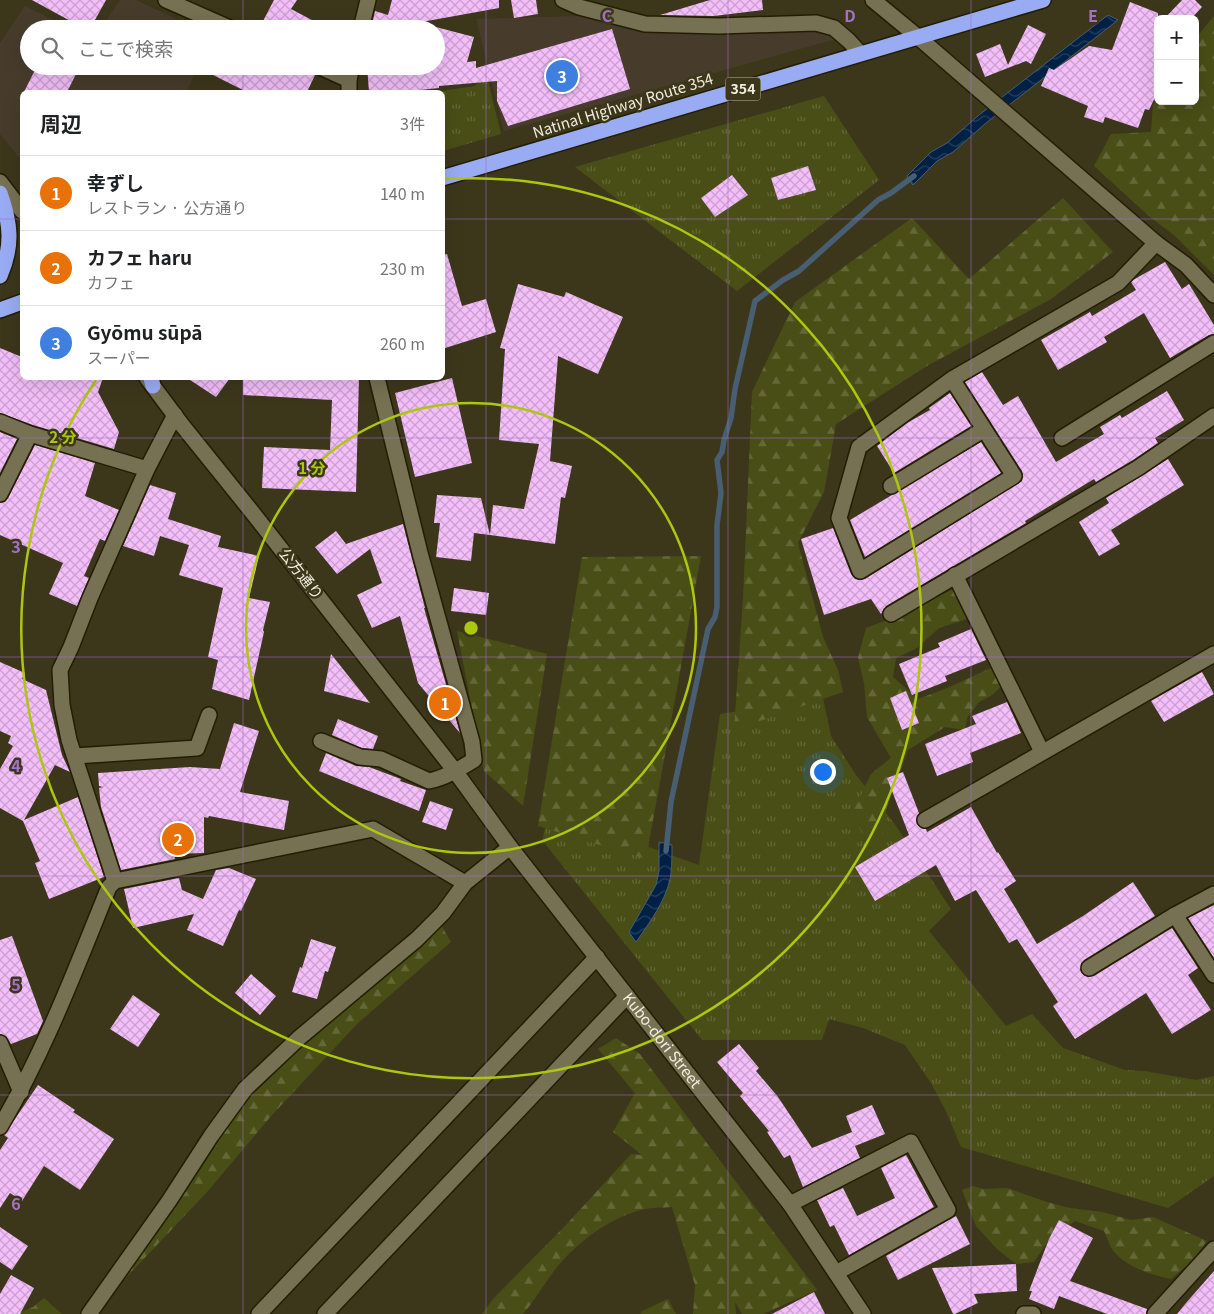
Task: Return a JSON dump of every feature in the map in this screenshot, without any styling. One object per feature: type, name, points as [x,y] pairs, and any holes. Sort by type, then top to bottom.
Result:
[{"type":"highway","name":"Natinal Highway Route 354","points":[[445,177],[1043,0]]},
{"type":"highway","points":[[0,194],[6,211],[10,235],[7,260],[0,276]]},
{"type":"highway","points":[[0,310],[20,303]]},
{"type":"street","points":[[166,0],[212,20]]},
{"type":"street","points":[[363,20],[368,0]]},
{"type":"street","points":[[562,0],[579,7],[645,24],[719,26],[816,23],[834,28],[850,40],[860,53]]},
{"type":"street","points":[[873,0],[918,36],[1156,243],[1186,266],[1214,295]]},
{"type":"street","points":[[0,182],[20,208]]},
{"type":"street","points":[[952,379],[1014,476],[860,571],[839,518],[859,447],[952,379],[1118,283],[1156,243]]},
{"type":"street","points":[[1062,438],[1214,343]]},
{"type":"street","name":"公方通り","points":[[151,380],[175,415],[455,772]]},
{"type":"street","points":[[321,741],[360,757],[381,759],[429,781],[455,772],[474,760],[472,742],[420,553],[377,380]]},
{"type":"street","points":[[115,881],[75,756],[62,705],[60,670],[147,469],[175,415]]},
{"type":"street","points":[[891,614],[1138,468],[1214,416]]},
{"type":"street","points":[[0,422],[30,434],[147,469]]},
{"type":"street","points":[[891,486],[983,430]]},
{"type":"street","points":[[0,494],[30,434]]},
{"type":"street","points":[[955,575],[1042,752]]},
{"type":"street","points":[[925,820],[1214,654]]},
{"type":"street","points":[[75,756],[197,748],[209,715]]},
{"type":"street","name":"Kubo-dori Street","points":[[455,772],[510,847],[790,1204],[863,1314]]},
{"type":"street","points":[[0,1127],[21,1092],[57,1014],[109,887],[115,881],[373,829],[465,883]]},
{"type":"street","points":[[89,1314],[245,1089],[299,1038],[417,940],[443,913],[465,883],[510,847]]},
{"type":"street","points":[[1089,968],[1175,915],[1214,894]]},
{"type":"street","points":[[1175,915],[1214,975]]},
{"type":"street","points":[[259,1314],[597,958]]},
{"type":"street","points":[[325,1314],[627,996]]},
{"type":"street","points":[[0,1043],[21,1092]]},
{"type":"street","points":[[790,1204],[912,1142],[948,1210],[836,1273]]},
{"type":"street","points":[[1155,1314],[1214,1249]]},
{"type":"street","points":[[1024,1314],[1033,1314]]},
{"type":"shaded area","points":[[120,0],[136,0],[178,20],[106,20]]},
{"type":"shaded area","points":[[25,6],[53,20],[20,20],[20,75],[194,75],[188,90],[20,90],[20,159],[0,134],[0,43]]},
{"type":"shaded area","points":[[581,16],[637,27],[817,28],[836,39],[504,131],[476,19]]},
{"type":"green space","points":[[1214,16],[1214,275],[1175,236],[1149,216],[1094,166],[1111,134],[1151,132],[1154,103],[1154,105],[1199,105],[1199,34]]},
{"type":"green space","points":[[486,73],[501,134],[445,150],[445,90],[475,86]]},
{"type":"green space","points":[[824,96],[879,180],[737,291],[575,167]]},
{"type":"green space","points":[[1063,198],[1113,252],[1051,299],[927,366],[836,424],[824,492],[798,543],[823,637],[838,670],[843,692],[734,730],[743,599],[752,392],[795,302],[912,218],[969,279]]},
{"type":"green space","points":[[701,556],[646,859],[538,826],[582,557]]},
{"type":"green space","points":[[956,588],[967,619],[939,628],[917,648],[896,658],[893,677],[918,699],[1004,662],[1002,686],[992,695],[979,702],[967,718],[965,730],[945,727],[908,750],[887,807],[881,842],[862,833],[852,814],[871,774],[891,758],[867,717],[864,683],[858,658],[866,628],[893,618]]},
{"type":"green space","points":[[457,631],[547,654],[523,806],[484,771]]},
{"type":"green space","points":[[823,698],[831,736],[856,775],[894,823],[951,909],[929,931],[1006,1026],[1032,1014],[1063,1048],[1125,1070],[1144,1071],[1196,1080],[1214,1076],[1214,1176],[1168,1208],[961,1147],[946,1111],[931,1083],[905,1045],[863,1028],[829,1019],[822,1040],[702,1040],[542,840],[550,812],[699,865],[720,714]]},
{"type":"green space","points":[[441,925],[451,942],[357,1024],[272,1115],[207,1192],[121,1283],[247,1095]]},
{"type":"green space","points":[[616,1038],[640,1054],[817,1290],[763,1314],[742,1314],[735,1302],[736,1314],[693,1314],[695,1285],[672,1207],[652,1208],[617,1219],[595,1232],[575,1248],[557,1267],[523,1314],[482,1314],[493,1299],[565,1226],[631,1154],[642,1155],[613,1132],[635,1093],[598,1049]]},
{"type":"green space","points":[[973,1186],[984,1189],[1007,1188],[1070,1208],[1102,1212],[1131,1220],[1153,1217],[1207,1241],[1191,1262],[1171,1279],[1133,1267],[1114,1252],[1104,1231],[1075,1221],[1048,1241],[1034,1262],[1016,1264],[997,1249],[976,1226],[962,1190]]},
{"type":"green space","points":[[44,1298],[62,1314],[16,1314],[33,1307]]},
{"type":"green space","points":[[668,1299],[676,1314],[642,1314],[640,1312]]},
{"type":"water","points":[[1108,15],[1118,20],[986,123],[953,152],[937,161],[913,185],[907,176],[931,152],[947,143],[979,115]]},
{"type":"water","points":[[659,842],[672,845],[669,882],[658,909],[636,942],[629,932],[656,885],[659,871]]},
{"type":"building","points":[[32,0],[106,0],[95,20],[69,20]]},
{"type":"building","points":[[274,0],[297,0],[291,9],[312,20],[264,20]]},
{"type":"building","points":[[392,0],[499,0],[499,8],[433,20],[373,20],[375,11],[388,15]]},
{"type":"building","points":[[511,0],[536,0],[538,14],[514,18]]},
{"type":"building","points":[[710,0],[762,0],[763,10],[714,16],[660,15]]},
{"type":"building","points":[[1182,0],[1195,0],[1202,7],[1195,15],[1168,15]]},
{"type":"building","points":[[1130,2],[1158,13],[1158,15],[1154,15],[1154,99],[1149,110],[1145,109],[1138,128],[1105,117],[1103,123],[1084,117],[1088,106],[1041,86],[1049,68],[1054,70],[1089,46],[1112,50]]},
{"type":"building","points":[[1028,25],[1046,34],[1031,64],[1026,61],[985,77],[976,54],[1000,44],[1008,65]]},
{"type":"building","points":[[445,29],[474,37],[467,62],[476,61],[476,68],[612,29],[630,89],[508,126],[497,101],[497,81],[439,86],[439,88],[420,90],[369,90],[368,75],[445,75]]},
{"type":"building","points":[[32,75],[76,75],[68,90],[25,90]]},
{"type":"building","points":[[213,75],[315,75],[308,90],[243,90]]},
{"type":"building","points":[[808,166],[816,190],[778,200],[771,178]]},
{"type":"building","points":[[732,175],[748,195],[715,217],[701,198]]},
{"type":"building","points":[[445,254],[447,254],[462,306],[486,299],[496,332],[445,348]]},
{"type":"building","points":[[1165,262],[1182,289],[1189,284],[1214,325],[1214,334],[1209,335],[1170,358],[1144,313],[1104,337],[1107,342],[1058,370],[1041,340],[1090,312],[1092,316],[1136,290],[1131,282],[1133,280]]},
{"type":"building","points":[[518,284],[564,297],[566,292],[623,317],[598,374],[558,356],[550,461],[572,466],[565,498],[561,497],[555,544],[490,535],[493,505],[524,509],[539,444],[499,440],[505,349],[500,348]]},
{"type":"building","points":[[0,348],[20,356],[20,380],[102,380],[98,392],[119,432],[114,449],[33,425],[0,413]]},
{"type":"building","points":[[982,372],[1003,405],[1018,396],[1056,462],[1104,434],[1100,427],[1120,415],[1122,418],[1167,391],[1184,420],[1155,438],[1158,443],[1133,460],[1096,482],[1094,479],[1025,521],[1026,523],[886,606],[881,614],[871,599],[824,615],[801,539],[833,528],[851,574],[855,579],[865,579],[1022,481],[1022,471],[965,382]]},
{"type":"building","points":[[452,378],[472,463],[415,477],[395,393]]},
{"type":"building","points":[[190,380],[229,380],[216,397]]},
{"type":"building","points":[[243,380],[359,380],[356,492],[262,488],[264,447],[330,450],[332,400],[243,395]]},
{"type":"building","points":[[950,393],[971,426],[894,473],[877,446],[907,423],[930,410],[929,408]]},
{"type":"building","points":[[0,432],[17,439],[0,473]]},
{"type":"building","points":[[981,442],[1001,473],[865,557],[850,520]]},
{"type":"building","points":[[35,445],[95,463],[85,496],[119,510],[105,541],[100,539],[84,576],[89,578],[77,606],[49,594],[63,563],[0,535],[0,503],[5,502],[8,498]]},
{"type":"building","points":[[1168,459],[1184,485],[1111,530],[1120,544],[1099,556],[1079,522],[1109,503],[1106,498]]},
{"type":"building","points":[[150,485],[176,493],[168,519],[221,536],[218,547],[259,556],[249,598],[270,602],[249,700],[212,689],[218,660],[208,657],[223,588],[179,575],[189,545],[160,536],[154,556],[123,546]]},
{"type":"building","points":[[437,495],[481,498],[490,535],[474,533],[471,561],[436,557],[440,523],[434,523]]},
{"type":"building","points":[[403,524],[424,608],[460,733],[418,683],[400,616],[372,628],[357,595],[382,583],[370,549],[337,574],[315,547],[336,531],[346,544]]},
{"type":"building","points":[[454,588],[489,593],[486,615],[451,611]]},
{"type":"building","points":[[971,629],[986,660],[945,676],[947,681],[912,695],[899,664],[940,647],[938,643]]},
{"type":"building","points":[[331,654],[370,703],[324,691]]},
{"type":"building","points":[[0,662],[25,673],[22,679],[46,690],[62,755],[70,772],[55,765],[24,820],[78,797],[104,877],[49,899],[35,863],[40,861],[23,821],[0,808],[0,769],[13,746],[8,743],[11,736],[0,731]]},
{"type":"building","points":[[1202,672],[1214,694],[1164,722],[1151,701]]},
{"type":"building","points":[[906,691],[919,723],[902,730],[890,698]]},
{"type":"building","points":[[1007,702],[1021,733],[970,753],[973,762],[937,776],[925,744],[976,724],[972,716]]},
{"type":"building","points":[[338,719],[378,736],[373,749],[362,748],[332,735]]},
{"type":"building","points":[[234,723],[259,731],[240,792],[289,801],[284,830],[209,816],[208,818],[204,817],[204,853],[174,854],[175,859],[121,870],[101,807],[99,788],[103,787],[99,786],[98,773],[190,767],[220,769]]},
{"type":"building","points":[[326,753],[356,766],[369,767],[426,790],[419,811],[319,771]]},
{"type":"building","points":[[903,772],[919,813],[916,820],[917,824],[921,828],[926,829],[927,832],[971,807],[997,853],[1016,881],[1004,889],[1037,944],[1133,882],[1155,916],[1084,960],[1081,964],[1081,972],[1085,976],[1094,976],[1172,928],[1198,968],[1188,975],[1211,1010],[1172,1034],[1146,993],[1075,1039],[1053,1006],[1058,1002],[1017,939],[1009,943],[976,890],[955,901],[936,865],[875,901],[855,867],[909,835],[887,778]]},
{"type":"building","points":[[430,801],[453,809],[446,830],[422,822]]},
{"type":"building","points":[[229,868],[256,879],[241,911],[239,910],[223,946],[187,930],[194,914],[133,928],[124,889],[179,878],[182,890],[203,899],[216,870]]},
{"type":"building","points":[[1214,905],[1214,958],[1188,918]]},
{"type":"building","points":[[12,936],[43,1021],[37,1034],[11,1044],[6,1036],[0,1034],[0,940]]},
{"type":"building","points":[[311,939],[336,947],[328,972],[325,971],[317,999],[292,992]]},
{"type":"building","points":[[251,974],[276,996],[260,1015],[235,993]]},
{"type":"building","points":[[133,995],[160,1014],[138,1047],[110,1029]]},
{"type":"building","points":[[739,1044],[759,1068],[756,1071],[778,1097],[812,1148],[852,1132],[846,1116],[872,1105],[885,1134],[855,1146],[860,1158],[803,1187],[790,1155],[784,1158],[767,1132],[769,1131],[740,1096],[743,1093],[717,1062]]},
{"type":"building","points":[[38,1085],[75,1110],[73,1112],[114,1139],[80,1190],[44,1166],[22,1201],[10,1193],[0,1208],[0,1150],[8,1138],[4,1135]]},
{"type":"building","points":[[906,1155],[934,1207],[849,1255],[834,1225],[830,1227],[817,1200],[843,1188],[857,1216],[895,1198],[881,1168]]},
{"type":"building","points":[[956,1216],[970,1244],[898,1280],[886,1256]]},
{"type":"building","points":[[1059,1220],[1093,1238],[1070,1281],[1147,1309],[1146,1314],[1107,1314],[1059,1296],[1054,1309],[1029,1299],[1032,1291],[1029,1291],[1049,1239]]},
{"type":"building","points":[[0,1227],[28,1246],[12,1270],[0,1262]]},
{"type":"building","points":[[1016,1264],[1017,1291],[974,1294],[978,1303],[955,1314],[953,1314],[932,1268]]},
{"type":"building","points":[[1214,1271],[1214,1314],[1177,1314],[1186,1303]]},
{"type":"building","points":[[11,1275],[34,1288],[20,1314],[0,1314],[0,1294]]},
{"type":"building","points":[[814,1292],[825,1314],[772,1314]]},
{"type":"waterway","points":[[666,851],[671,802],[708,629],[715,617],[717,607],[717,525],[721,493],[717,460],[722,452],[731,418],[735,389],[755,301],[783,280],[799,271],[878,200],[914,176]]},
{"type":"place","name":"Gyōmu sūpā","points":[[562,76]]},
{"type":"place","name":"幸ずし","points":[[445,703]]},
{"type":"place","name":"カフェ haru","points":[[178,839]]}]
